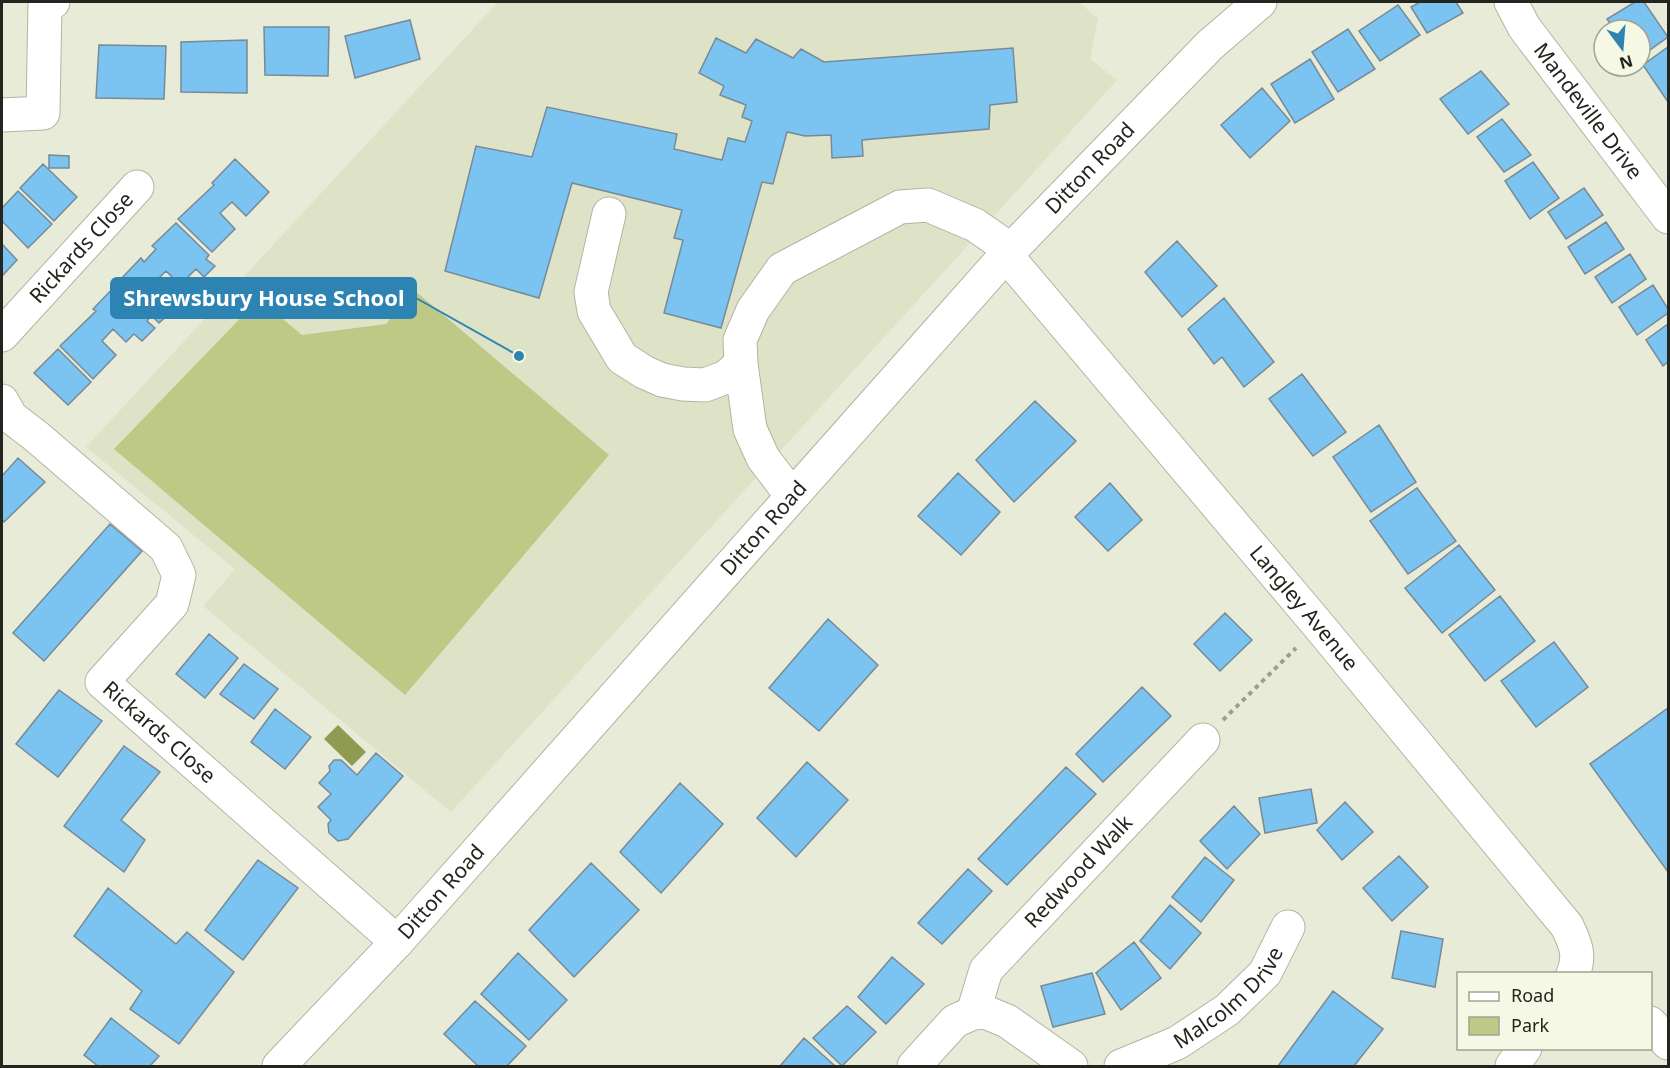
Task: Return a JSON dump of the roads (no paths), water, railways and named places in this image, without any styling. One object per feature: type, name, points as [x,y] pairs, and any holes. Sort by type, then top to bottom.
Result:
[{"type":"street","points":[[2,115],[43,113],[45,2],[53,2]]},
{"type":"street","name":"Ditton Road","points":[[279,1066],[397,942],[1009,252],[1209,45],[1260,2]]},
{"type":"street","name":"Mandeville Drive","points":[[1510,2],[1524,27],[1668,217]]},
{"type":"street","name":"Rickards Close","points":[[2,335],[137,187]]},
{"type":"street","name":"Langley Avenue","points":[[792,496],[763,458],[750,429],[740,340],[753,310],[783,269],[900,207],[928,205],[975,225],[1009,252],[1567,926],[1577,948],[1579,972]]},
{"type":"street","points":[[609,214],[591,292],[594,311],[622,358],[662,380],[682,384],[705,385],[726,377],[741,364]]},
{"type":"street","name":"Rickards Close","points":[[2,401],[11,417],[166,548],[178,575],[172,604],[102,682],[397,942]]},
{"type":"street","name":"Redwood Walk","points":[[973,1013],[986,970],[1203,740]]},
{"type":"street","name":"Malcolm Drive","points":[[1121,1066],[1177,1043],[1227,1010],[1265,973],[1288,927]]},
{"type":"street","points":[[914,1066],[955,1021],[973,1013],[985,1012],[1007,1021],[1071,1066]]},
{"type":"street","points":[[1652,1025],[1668,1043]]},
{"type":"street","points":[[1512,1066],[1524,1050]]},
{"type":"place","name":"Shrewsbury House School","points":[[519,356]]}]
